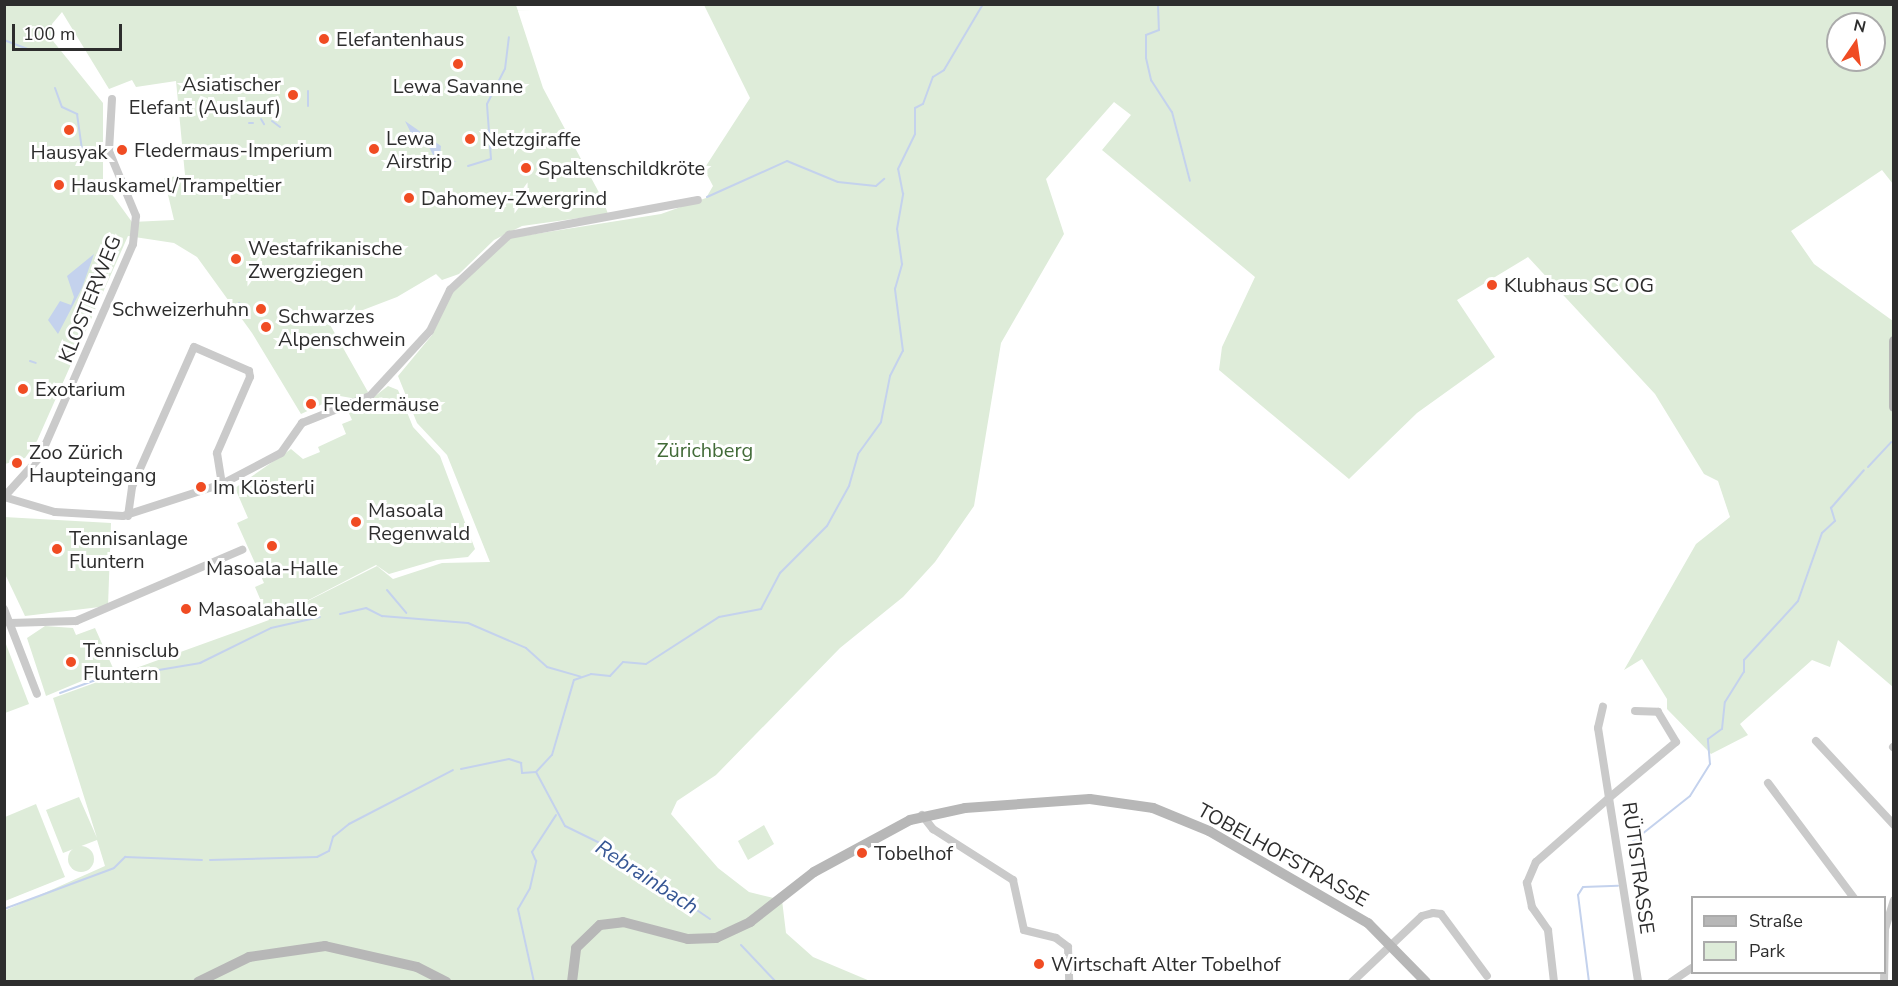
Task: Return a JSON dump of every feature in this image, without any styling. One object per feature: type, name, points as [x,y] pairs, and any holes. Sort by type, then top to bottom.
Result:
[{"type":"main road","points":[[1893,341],[1893,407]]},
{"type":"main road","name":"TOBELHOFSTRASSE","points":[[572,981],[576,948],[600,925],[623,922],[688,939],[724,935],[814,872],[922,815],[1066,800],[1153,808],[1209,831],[1317,890],[1393,946],[1426,981]]},
{"type":"main road","points":[[198,981],[249,957],[325,946],[417,967],[446,981]]},
{"type":"street","name":"KLOSTERWEG","points":[[4,497],[40,457],[134,240],[137,223],[112,167],[112,99]]},
{"type":"street","points":[[4,497],[55,512],[128,516],[222,484],[281,453],[302,423],[370,396],[430,331],[452,287],[509,235],[698,200]]},
{"type":"street","points":[[128,516],[132,487],[194,347],[249,371],[250,377],[217,453],[222,484]]},
{"type":"street","points":[[10,623],[76,621],[242,550]]},
{"type":"street","points":[[4,609],[37,694]]},
{"type":"street","points":[[1554,981],[1550,939],[1527,894],[1528,878],[1536,862],[1609,798],[1598,728],[1603,707]]},
{"type":"street","name":"RÜTISTRASSE","points":[[1635,711],[1658,712],[1676,742],[1609,798],[1638,981]]},
{"type":"street","points":[[1816,741],[1893,825]]},
{"type":"street","points":[[1768,783],[1853,896]]},
{"type":"street","points":[[922,815],[933,829],[1013,880],[1024,930],[1056,938],[1068,947],[1070,981]]},
{"type":"street","points":[[1886,924],[1893,900]]},
{"type":"street","points":[[1352,981],[1393,946],[1422,916],[1441,914],[1487,975]]},
{"type":"street","points":[[1671,981],[1691,969]]},
{"type":"green space","name":"Zürichberg","points":[[5,5],[516,5],[543,88],[603,200],[608,214],[522,226],[494,240],[459,274],[442,280],[436,274],[397,297],[329,323],[368,392],[362,397],[366,403],[388,386],[398,390],[413,427],[440,456],[475,549],[468,557],[437,560],[389,574],[376,565],[270,620],[377,566],[393,579],[442,563],[490,562],[447,455],[417,423],[398,376],[432,335],[452,293],[510,238],[661,214],[706,198],[713,186],[704,169],[750,98],[704,5],[1893,5],[1893,184],[1882,170],[1791,231],[1814,264],[1893,321],[1893,687],[1838,640],[1830,667],[1812,660],[1740,724],[1748,735],[1711,754],[1667,709],[1667,699],[1642,659],[1624,670],[1696,544],[1730,517],[1718,481],[1704,474],[1655,394],[1528,257],[1457,300],[1495,357],[1417,413],[1349,479],[1219,370],[1222,347],[1255,277],[1102,150],[1131,115],[1114,102],[1046,179],[1064,234],[1001,343],[974,506],[935,562],[903,597],[840,648],[716,775],[677,801],[671,814],[718,868],[749,892],[782,900],[786,933],[813,957],[870,981],[5,981],[4,911],[105,866],[97,840],[63,853],[46,810],[79,797],[97,838],[53,698],[269,620],[255,587],[264,583],[237,523],[248,518],[235,488],[291,449],[303,459],[320,452],[318,447],[346,434],[342,424],[352,420],[348,411],[360,407],[357,399],[340,396],[301,414],[252,333],[197,257],[174,243],[128,236],[37,441],[25,458],[5,464]],"holes":[[[62,12],[109,89],[132,80],[136,87],[176,81],[185,175],[164,178],[174,220],[132,222],[103,182],[103,103],[53,41],[52,24]]]},
{"type":"green space","name":"Tennisanlage Fluntern","points":[[4,517],[111,523],[108,606],[25,616],[5,574]]},
{"type":"green space","name":"Tennisclub Fluntern","points":[[45,626],[73,628],[76,635],[95,628],[113,668],[46,696],[27,638]]},
{"type":"green space","points":[[4,639],[29,704],[5,713],[4,713]]},
{"type":"green space","points":[[36,804],[65,877],[5,901],[5,817]]},
{"type":"green space","points":[[764,825],[774,844],[748,860],[738,841]]},
{"type":"green space","points":[[81,846],[90,850],[94,859],[90,868],[81,872],[72,868],[68,859],[72,850]]},
{"type":"water","points":[[405,121],[441,146],[440,157],[457,162],[436,161],[426,141],[411,133]]},
{"type":"water","points":[[94,254],[82,288],[58,334],[48,320],[60,301],[71,305],[74,297],[67,276]]},
{"type":"waterway","points":[[710,919],[638,870],[611,859],[610,848],[565,826],[536,772],[552,755],[574,680],[591,674],[610,676],[623,662],[646,664],[719,617],[761,609],[780,573],[827,526],[849,486],[858,454],[881,422],[890,376],[903,351],[895,289],[902,264],[897,229],[903,194],[898,169],[915,134],[915,108],[923,104],[933,77],[944,70],[983,4]]},
{"type":"waterway","points":[[1158,4],[1159,30],[1146,35],[1146,58],[1151,80],[1172,112],[1190,181]]},
{"type":"waterway","points":[[468,166],[491,159],[487,104],[505,69],[509,37]]},
{"type":"waterway","points":[[4,40],[30,50]]},
{"type":"waterway","points":[[55,88],[62,107],[77,114],[82,148]]},
{"type":"waterway","points":[[308,91],[308,106]]},
{"type":"waterway","points":[[261,119],[264,124]]},
{"type":"waterway","points":[[272,121],[280,127]]},
{"type":"waterway","points":[[707,197],[787,161],[838,182],[876,186],[884,179]]},
{"type":"waterway","points":[[239,303],[246,308]]},
{"type":"waterway","points":[[30,361],[36,363]]},
{"type":"waterway","points":[[1868,467],[1891,442]]},
{"type":"waterway","points":[[1627,846],[1690,796],[1710,764],[1708,739],[1722,729],[1725,702],[1744,672],[1744,660],[1798,601],[1822,533],[1835,521],[1831,508],[1864,470]]},
{"type":"waterway","points":[[387,590],[406,613]]},
{"type":"waterway","points":[[340,614],[366,608],[382,616],[468,623],[526,648],[547,667],[581,677]]},
{"type":"waterway","points":[[60,693],[93,681],[200,663],[271,628],[320,617]]},
{"type":"waterway","points":[[461,769],[509,759],[521,763],[522,773],[536,772]]},
{"type":"waterway","points":[[210,860],[317,857],[329,851],[333,837],[349,824],[453,770]]},
{"type":"waterway","points":[[534,982],[518,909],[530,888],[536,861],[532,852],[556,815]]},
{"type":"waterway","points":[[4,909],[114,868],[125,857],[202,860]]},
{"type":"waterway","points":[[1589,982],[1578,895],[1583,887],[1618,886]]},
{"type":"waterway","name":"Rebrainbach","points":[[741,945],[776,982]]},
{"type":"place","name":"Elefantenhaus","points":[[324,39]]},
{"type":"place","name":"Lewa Savanne","points":[[458,64]]},
{"type":"place","name":"Asiatischer Elefant (Auslauf)","points":[[293,95]]},
{"type":"place","name":"Hausyak","points":[[69,130]]},
{"type":"place","name":"Netzgiraffe","points":[[470,139]]},
{"type":"place","name":"Lewa Airstrip","points":[[374,149]]},
{"type":"place","name":"Fledermaus-Imperium","points":[[122,150]]},
{"type":"place","name":"Spaltenschildkröte","points":[[526,168]]},
{"type":"place","name":"Hauskamel/Trampeltier","points":[[59,185]]},
{"type":"place","name":"Dahomey-Zwergrind","points":[[409,198]]},
{"type":"place","name":"Westafrikanische Zwergziegen","points":[[236,259]]},
{"type":"place","name":"Klubhaus SC OG","points":[[1492,285]]},
{"type":"place","name":"Schweizerhuhn","points":[[261,309]]},
{"type":"place","name":"Schwarzes Alpenschwein","points":[[266,327]]},
{"type":"place","name":"Exotarium","points":[[23,389]]},
{"type":"place","name":"Fledermäuse","points":[[311,404]]},
{"type":"place","name":"Zoo Zürich Haupteingang","points":[[17,463]]},
{"type":"place","name":"Im Klösterli","points":[[201,487]]},
{"type":"place","name":"Masoala Regenwald","points":[[356,522]]},
{"type":"place","name":"Masoala-Halle","points":[[272,546]]},
{"type":"place","name":"Tennisanlage Fluntern","points":[[57,549]]},
{"type":"place","name":"Masoalahalle","points":[[186,609]]},
{"type":"place","name":"Tennisclub Fluntern","points":[[71,662]]},
{"type":"place","name":"Tobelhof","points":[[862,853]]},
{"type":"place","name":"Wirtschaft Alter Tobelhof","points":[[1039,964]]}]
